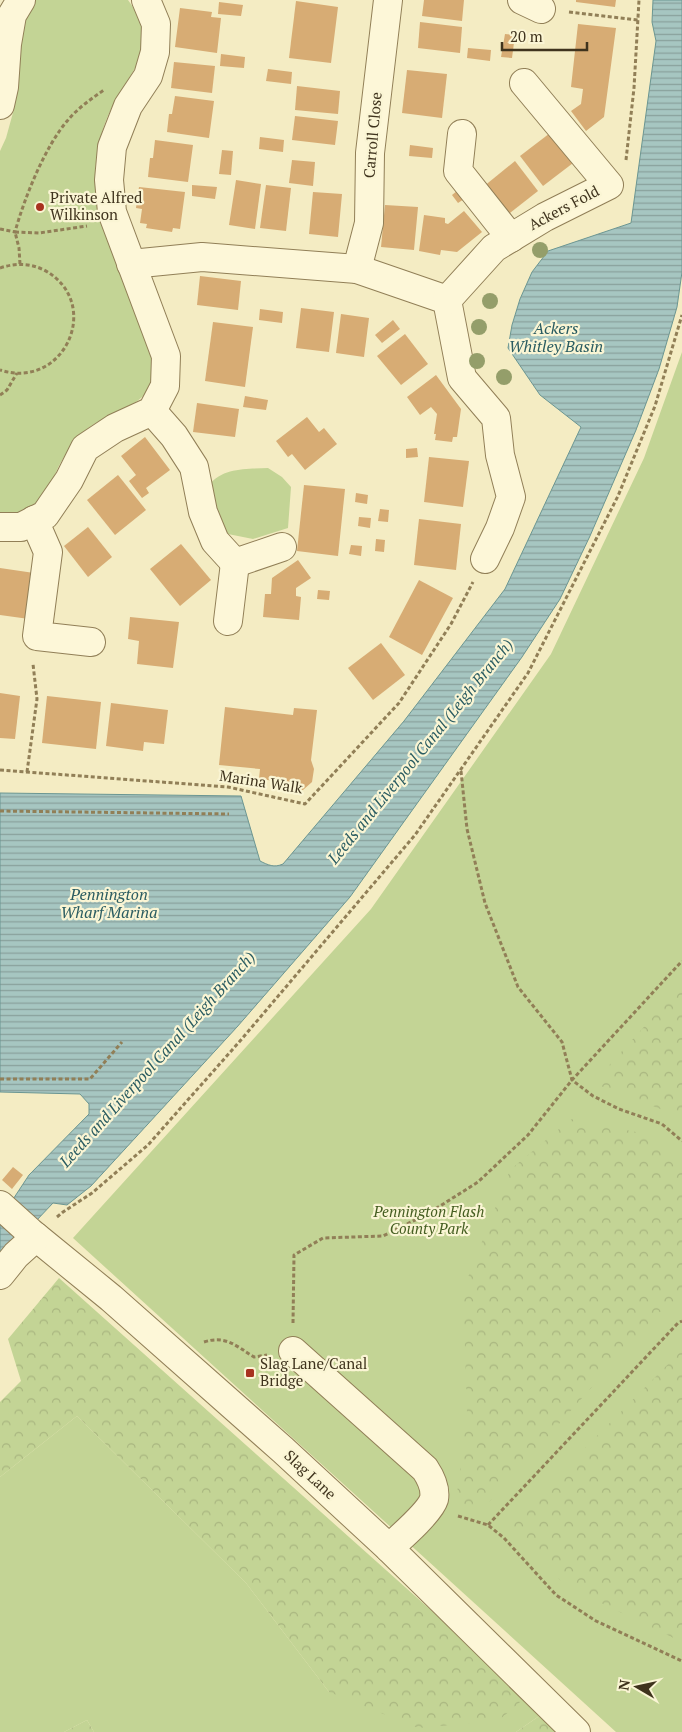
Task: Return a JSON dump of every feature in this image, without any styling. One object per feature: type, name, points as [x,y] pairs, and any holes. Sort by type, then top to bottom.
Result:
[{"type":"street","points":[[0,105],[4,87],[6,44],[12,15],[21,0]]},
{"type":"street","points":[[0,527],[21,527],[45,515],[69,480],[85,448],[114,428],[152,411],[165,386],[166,356],[114,220],[109,180],[112,147],[128,106],[148,76],[155,52],[156,24],[146,0]]},
{"type":"street","name":"Carroll Close","points":[[357,269],[368,223],[370,153],[388,0]]},
{"type":"street","points":[[524,83],[609,185]]},
{"type":"street","points":[[462,134],[458,171],[511,238]]},
{"type":"street","name":"Ackers Fold","points":[[447,300],[494,248],[545,217],[609,185]]},
{"type":"street","points":[[131,264],[202,257],[357,269],[447,300],[462,378],[496,418],[500,455],[511,497],[500,528],[485,559]]},
{"type":"street","points":[[152,411],[174,436],[194,467],[202,512],[215,541],[235,563],[228,621]]},
{"type":"street","points":[[34,520],[48,552],[37,636],[91,642]]},
{"type":"street","points":[[235,563],[282,547]]},
{"type":"street","name":"Slag Lane","points":[[0,1205],[33,1235],[111,1298],[283,1450],[389,1548],[576,1732]]},
{"type":"street","points":[[0,1275],[33,1235]]},
{"type":"street","points":[[292,1351],[425,1470],[431,1478],[434,1488],[434,1499],[429,1508],[389,1548]]},
{"type":"path","name":"Ackers Fold","points":[[609,185],[625,163],[634,88],[639,0]]},
{"type":"path","points":[[532,4],[638,20]]},
{"type":"path","points":[[20,264],[15,232],[20,213],[47,151],[67,121],[89,100],[111,86],[130,79],[148,76]]},
{"type":"path","points":[[0,229],[39,234],[70,230],[114,220]]},
{"type":"path","points":[[0,268],[20,264],[38,267],[52,274],[63,285],[71,299],[74,314],[73,330],[68,344],[59,357],[47,366],[32,372],[17,373],[0,370]]},
{"type":"path","points":[[33,1235],[92,1193],[148,1145],[240,1041],[415,835],[528,673],[618,496],[655,406],[682,315]]},
{"type":"path","points":[[0,396],[7,390],[17,373]]},
{"type":"path","name":"Marina Walk","points":[[0,770],[228,787],[305,804],[399,703],[452,624],[485,559]]},
{"type":"path","points":[[27,772],[37,700],[33,665],[37,636]]},
{"type":"path","points":[[461,769],[467,829],[485,903],[518,987],[562,1042],[572,1080],[593,1096],[619,1109],[662,1124],[682,1141]]},
{"type":"path","points":[[0,811],[229,814]]},
{"type":"path","points":[[186,1364],[203,1342],[214,1339],[228,1340],[254,1357],[292,1351],[294,1255],[323,1238],[383,1236],[438,1208],[478,1182],[528,1135],[572,1080],[682,961]]},
{"type":"path","points":[[0,1078],[90,1079],[122,1042]]},
{"type":"path","points":[[488,1525],[682,1321]]},
{"type":"path","points":[[429,1508],[488,1525],[504,1538],[556,1595],[596,1621],[682,1661]]},
{"type":"green space","points":[[34,0],[128,0],[138,17],[143,32],[144,45],[140,57],[107,117],[102,133],[97,158],[95,187],[102,222],[150,349],[153,377],[149,388],[140,399],[92,425],[78,438],[63,458],[47,492],[38,503],[22,513],[0,515],[0,151],[6,138],[14,109],[22,23]]},
{"type":"green space","name":"Pennington Flash County Park","points":[[682,352],[682,1732],[616,1732],[73,1238],[371,909],[551,654],[644,458]]},
{"type":"green space","points":[[268,468],[282,477],[291,487],[288,528],[253,539],[223,533],[209,485],[215,479],[228,472]]},
{"type":"green space","points":[[682,985],[682,1120],[676,1115],[593,1083]]},
{"type":"green space","points":[[571,1119],[651,1135],[682,1162],[682,1300],[658,1313],[483,1509],[456,1502],[467,1413],[463,1290],[510,1170]]},
{"type":"green space","points":[[59,1278],[527,1696],[498,1721],[418,1728],[329,1692],[246,1583],[77,1416],[0,1477],[0,1402],[21,1381],[8,1339]]},
{"type":"green space","points":[[682,1350],[682,1642],[566,1586],[507,1527]]},
{"type":"green space","points":[[77,1416],[246,1583],[329,1692],[527,1696],[545,1712],[516,1732],[94,1732],[87,1720],[64,1732],[0,1732],[0,1477]]},
{"type":"green space","points":[[545,1712],[563,1732],[516,1732]]},
{"type":"green space","points":[[87,1720],[94,1732],[64,1732]]},
{"type":"water","points":[[653,0],[682,0],[682,272],[677,307],[659,369],[636,430],[590,536],[560,599],[522,657],[350,897],[237,1027],[91,1186],[67,1205],[53,1203],[18,1240],[13,1239],[0,1252],[0,1219],[29,1175],[89,1114],[89,1104],[80,1094],[0,1092],[0,793],[241,796],[260,861],[268,865],[277,866],[283,864],[404,721],[505,589],[581,427],[540,395],[508,348],[512,325],[520,299],[532,272],[548,251],[631,223],[656,41],[652,22]]},
{"type":"building","points":[[424,0],[464,0],[462,21],[422,16]]},
{"type":"building","points":[[576,0],[616,0],[615,7],[576,2]]},
{"type":"building","points":[[296,1],[338,7],[331,63],[289,58]]},
{"type":"building","points":[[219,2],[243,5],[241,16],[218,14]]},
{"type":"building","points":[[180,8],[212,12],[211,17],[221,18],[217,53],[175,47]]},
{"type":"building","points":[[420,22],[462,27],[460,53],[418,48]]},
{"type":"building","points":[[578,24],[616,28],[604,117],[586,131],[571,111],[581,104],[583,89],[571,87]]},
{"type":"building","points":[[505,34],[515,35],[512,58],[501,57]]},
{"type":"building","points":[[468,48],[491,50],[490,61],[467,58]]},
{"type":"building","points":[[221,54],[245,57],[244,68],[220,66]]},
{"type":"building","points":[[174,62],[215,66],[212,93],[171,88]]},
{"type":"building","points":[[268,69],[292,72],[291,84],[266,81]]},
{"type":"building","points":[[407,70],[447,74],[442,118],[402,113]]},
{"type":"building","points":[[297,86],[340,91],[338,114],[295,110]]},
{"type":"building","points":[[175,96],[214,101],[209,138],[167,132],[169,114],[172,114]]},
{"type":"building","points":[[295,116],[338,121],[335,145],[292,140]]},
{"type":"building","points":[[554,130],[577,160],[543,186],[520,156]]},
{"type":"building","points":[[260,137],[284,140],[283,152],[259,149]]},
{"type":"building","points":[[155,140],[193,145],[188,182],[148,177],[150,158],[153,158]]},
{"type":"building","points":[[410,145],[433,148],[432,158],[409,156]]},
{"type":"building","points":[[222,150],[233,151],[231,175],[219,174]]},
{"type":"building","points":[[292,160],[315,162],[313,186],[289,183]]},
{"type":"building","points":[[515,161],[538,191],[506,216],[483,187]]},
{"type":"building","points":[[236,180],[261,184],[255,229],[229,225]]},
{"type":"building","points":[[192,185],[217,187],[215,199],[192,196]]},
{"type":"building","points":[[266,185],[291,188],[286,231],[260,228]]},
{"type":"building","points":[[139,187],[185,192],[180,229],[173,228],[172,232],[146,228],[147,224],[140,223],[142,209],[136,208]]},
{"type":"building","points":[[457,191],[464,199],[458,203],[452,195]]},
{"type":"building","points":[[313,192],[342,194],[338,237],[309,234]]},
{"type":"building","points":[[385,205],[418,207],[414,250],[381,247]]},
{"type":"building","points":[[464,211],[482,232],[457,252],[441,250],[440,255],[419,251],[424,215],[445,218],[445,223],[448,224]]},
{"type":"building","points":[[200,276],[241,281],[238,310],[197,305]]},
{"type":"building","points":[[301,308],[334,312],[329,352],[296,348]]},
{"type":"building","points":[[260,309],[283,312],[282,323],[259,320]]},
{"type":"building","points":[[341,314],[369,318],[364,357],[336,353]]},
{"type":"building","points":[[393,320],[400,329],[382,343],[375,335]]},
{"type":"building","points":[[213,322],[253,327],[245,387],[205,381]]},
{"type":"building","points":[[405,334],[428,364],[401,385],[377,356]]},
{"type":"building","points":[[436,375],[461,409],[457,437],[453,437],[452,442],[435,440],[437,414],[431,407],[420,415],[407,397]]},
{"type":"building","points":[[245,396],[268,400],[266,410],[243,407]]},
{"type":"building","points":[[197,403],[239,409],[235,437],[193,432]]},
{"type":"building","points":[[307,417],[319,432],[324,428],[337,444],[305,470],[292,454],[288,457],[276,441]]},
{"type":"building","points":[[145,437],[170,470],[146,488],[149,493],[142,498],[129,481],[136,475],[121,456]]},
{"type":"building","points":[[417,448],[418,457],[406,458],[406,449]]},
{"type":"building","points":[[429,457],[469,461],[463,507],[424,502]]},
{"type":"building","points":[[118,475],[146,510],[115,535],[87,500]]},
{"type":"building","points":[[304,485],[345,489],[338,556],[297,551]]},
{"type":"building","points":[[356,493],[368,495],[367,504],[355,502]]},
{"type":"building","points":[[380,509],[389,510],[388,522],[378,521]]},
{"type":"building","points":[[359,517],[371,518],[370,528],[358,526]]},
{"type":"building","points":[[419,519],[461,524],[456,570],[414,565]]},
{"type":"building","points":[[88,527],[112,557],[88,577],[64,546]]},
{"type":"building","points":[[376,539],[385,540],[384,552],[375,551]]},
{"type":"building","points":[[181,544],[211,580],[180,606],[150,569]]},
{"type":"building","points":[[351,545],[362,546],[361,556],[349,554]]},
{"type":"building","points":[[298,560],[311,578],[296,588],[296,596],[301,597],[299,620],[263,617],[265,594],[271,594],[272,578]]},
{"type":"building","points":[[0,568],[34,573],[29,619],[0,615]]},
{"type":"building","points":[[419,580],[453,598],[422,655],[389,637]]},
{"type":"building","points":[[318,590],[330,591],[329,600],[317,599]]},
{"type":"building","points":[[130,617],[179,622],[173,668],[137,664],[139,641],[128,639]]},
{"type":"building","points":[[381,643],[405,675],[373,700],[348,668]]},
{"type":"building","points":[[0,693],[20,696],[15,739],[0,738]]},
{"type":"building","points":[[47,696],[101,702],[96,749],[42,743]]},
{"type":"building","points":[[111,703],[168,710],[164,744],[144,742],[143,751],[106,746]]},
{"type":"building","points":[[225,707],[293,715],[294,708],[317,710],[311,760],[314,769],[312,782],[303,790],[292,790],[284,782],[259,779],[260,769],[219,765]]},
{"type":"building","points":[[13,1167],[23,1175],[12,1189],[2,1180]]},
{"type":"place","name":"Private Alfred Wilkinson","points":[[40,207]]},
{"type":"place","name":"Slag Lane/Canal Bridge","points":[[250,1373]]},
{"type":"water label","name":"Ackers Whitley Basin","points":[[556,337]]},
{"type":"water label","name":"Leeds and Liverpool Canal (Leigh Branch)","points":[[420,751]]},
{"type":"water label","name":"Pennington Wharf Marina","points":[[109,903]]},
{"type":"water label","name":"Leeds and Liverpool Canal (Leigh Branch)","points":[[157,1059]]}]
